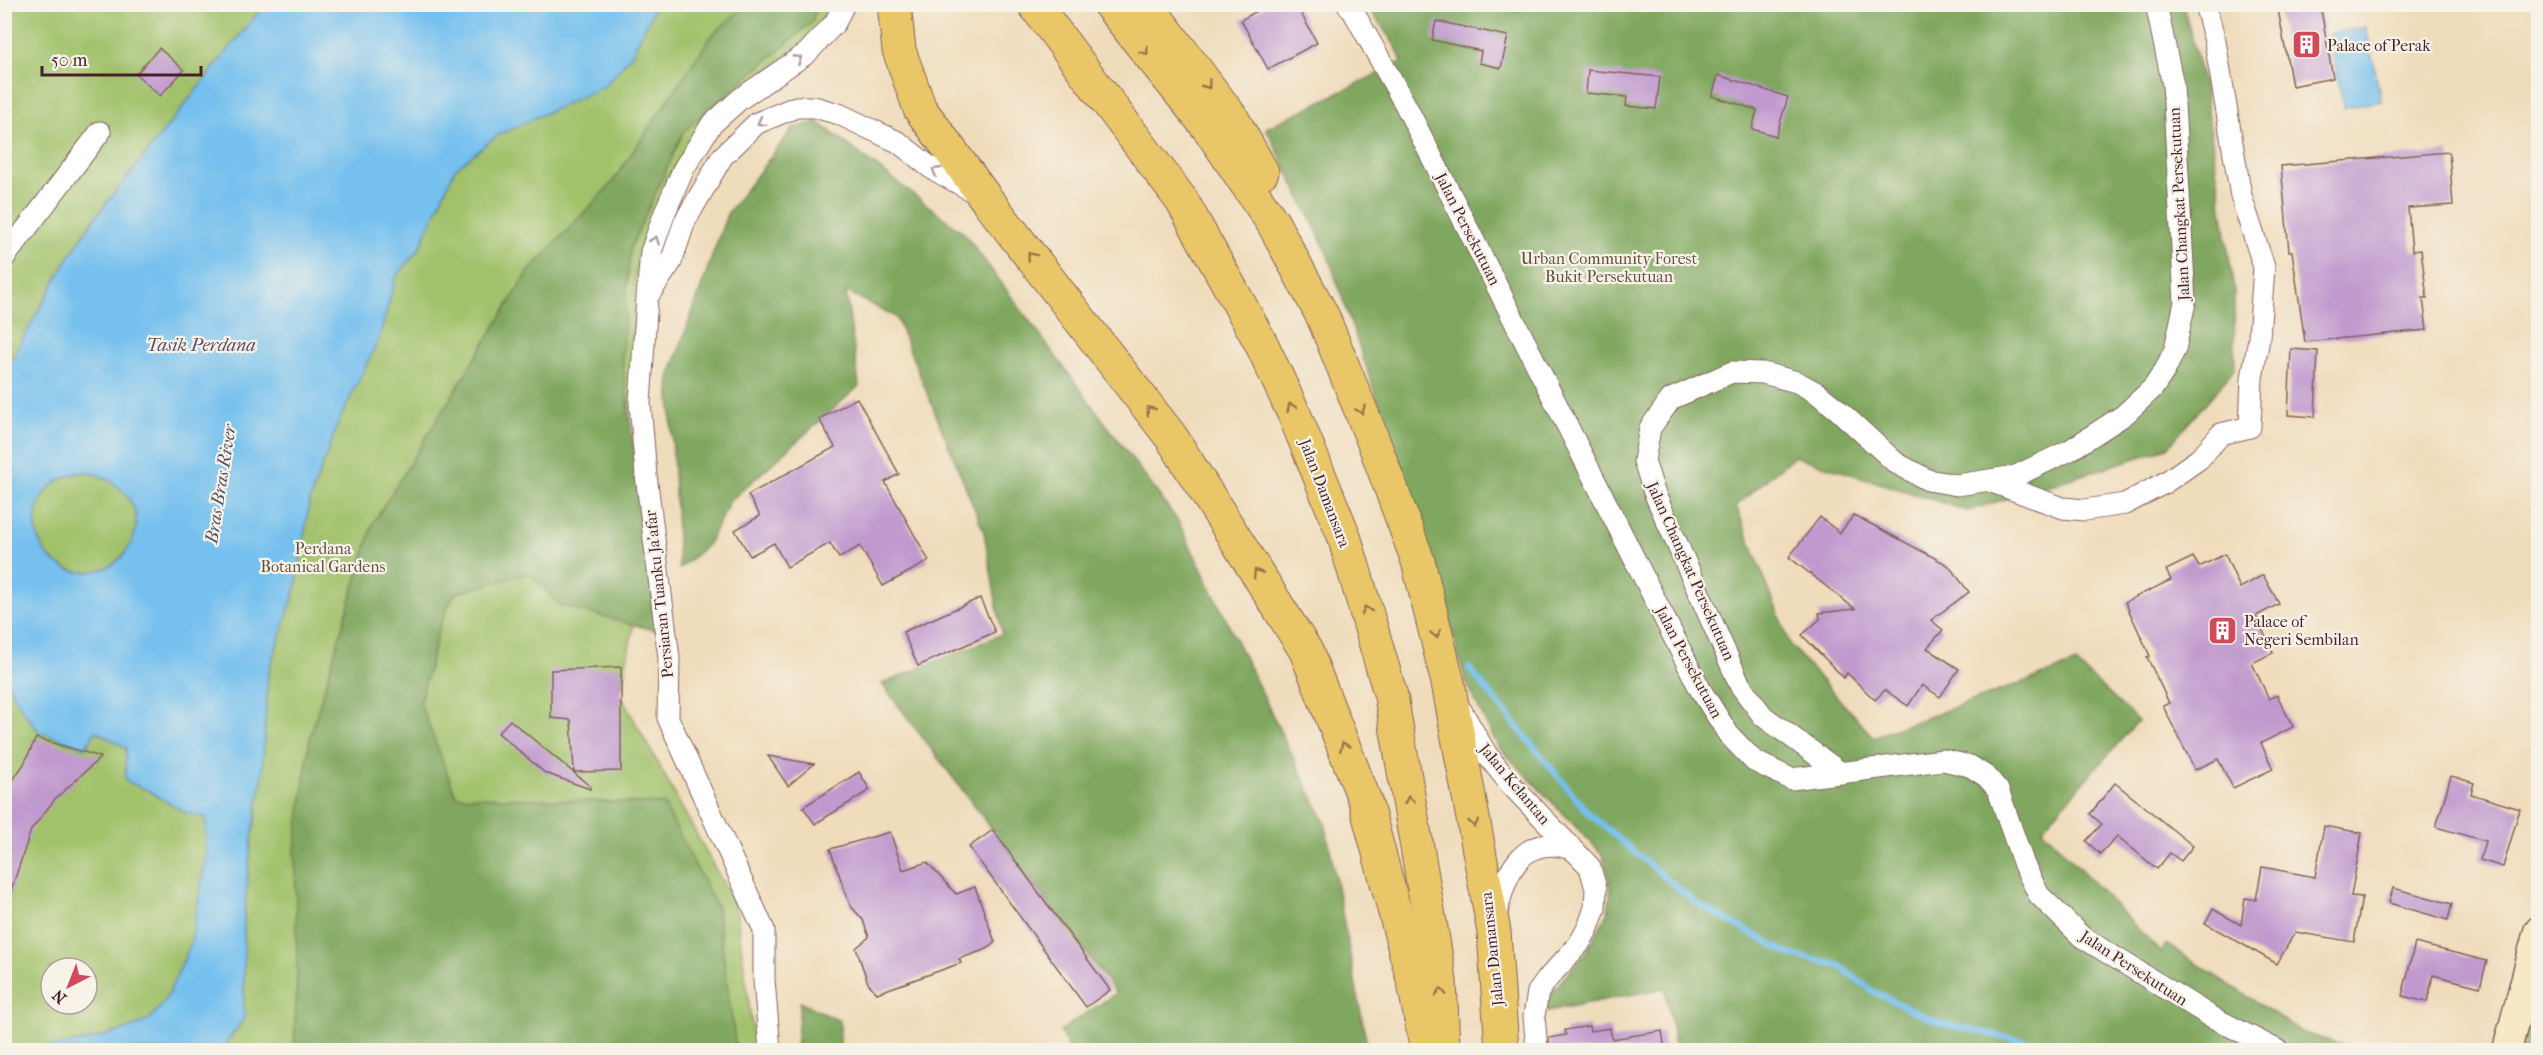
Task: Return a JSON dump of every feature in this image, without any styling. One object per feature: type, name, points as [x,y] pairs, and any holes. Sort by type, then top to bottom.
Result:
[{"type":"main road","points":[[894,4],[899,50],[920,109],[987,200],[1172,438],[1306,651],[1365,801],[1414,983],[1426,1050]]},
{"type":"main road","name":"Jalan Damansara","points":[[1034,4],[1182,201],[1261,343],[1295,416],[1344,536],[1391,696],[1440,981],[1443,1050]]},
{"type":"main road","name":"Jalan Damansara","points":[[1109,4],[1216,139],[1273,223],[1323,317],[1374,443],[1418,561],[1449,682],[1494,932],[1502,1050]]},
{"type":"main road","points":[[1146,4],[1232,118],[1301,244],[1323,317]]},
{"type":"main road","points":[[1388,881],[1403,1050]]},
{"type":"street","name":"Persiaran Tuanku Ja'afar","points":[[770,1050],[764,980],[764,930],[668,718],[669,658],[646,475],[640,403],[647,297],[651,252],[665,212],[684,168],[711,125],[740,99],[807,53],[835,23],[844,4]]},
{"type":"street","name":"Jalan Persekutuan","points":[[1347,4],[1353,10],[1406,106],[1700,689],[1729,735],[1754,761],[1791,779],[1943,760],[1970,766],[1987,777],[1998,790],[2024,865],[2039,896],[2082,938],[2210,1016],[2277,1050]]},
{"type":"street","name":"Jalan Changkat Persekutuan","points":[[1841,773],[1763,716],[1740,685],[1654,492],[1644,461],[1650,428],[1671,399],[1681,394],[1732,372],[1763,373],[1797,382],[1817,393],[1896,463],[1928,480],[1957,485],[1989,482],[2016,476],[2070,450],[2124,415],[2153,388],[2165,370],[2175,349],[2185,302],[2173,85],[2156,4]]},
{"type":"street","name":"Jalan Changkat Persekutuan","points":[[1989,482],[2063,508],[2085,510],[2125,504],[2166,482],[2199,459],[2221,434],[2250,428],[2252,378],[2259,338],[2264,267],[2241,196],[2215,41],[2205,4]]},
{"type":"street","points":[[647,297],[671,262],[685,221],[722,158],[757,123],[796,107],[814,107],[867,127],[898,142],[931,168],[987,200]]},
{"type":"street","points":[[4,258],[100,132]]},
{"type":"street","name":"Jalan Kelantan","points":[[1449,682],[1467,723],[1487,754],[1511,786],[1590,867],[1596,889],[1595,908],[1580,944],[1549,976],[1538,992],[1534,1016],[1537,1050]]},
{"type":"street","name":"Jalan Kelantan","points":[[1494,932],[1502,887],[1522,856],[1532,848],[1548,844],[1571,849]]},
{"type":"street","points":[[2507,1050],[2538,931]]},
{"type":"green space","name":"Perdana Botanical Gardens","points":[[5,5],[831,5],[813,35],[709,117],[674,167],[637,258],[629,424],[644,574],[620,694],[736,907],[755,1050],[5,1050]]},
{"type":"green space","points":[[746,5],[817,5],[812,22],[684,131],[630,249],[622,359],[658,631],[559,605],[530,573],[454,594],[440,626],[420,702],[456,796],[664,804],[717,908],[736,1050],[294,1050],[297,972],[295,850],[310,737],[373,523],[529,271],[611,184],[712,35]]},
{"type":"green space","name":"Urban Community Forest Bukit Persekutuan","points":[[1367,5],[2183,5],[2204,85],[2234,290],[2235,369],[2167,448],[1968,511],[1794,456],[1736,506],[1791,646],[1873,737],[2076,663],[2138,721],[2042,829],[2161,953],[2166,944],[2304,1033],[2359,1050],[1676,1050],[1665,988],[1547,1011],[1547,998],[1586,952],[1608,912],[1611,887],[1602,854],[1497,745],[1466,683],[1432,559],[1326,250],[1266,128],[1402,62],[1396,47]]},
{"type":"green space","points":[[818,122],[964,233],[1178,521],[1325,823],[1368,1050],[1069,1050],[1060,1031],[1116,993],[882,684],[1002,634],[984,532],[896,317],[846,291],[859,386],[730,501],[708,544],[679,569],[669,378],[727,214],[793,128]]},
{"type":"green space","points":[[800,1002],[840,1021],[840,1050],[796,1050]]},
{"type":"green space","points":[[2538,1007],[2538,1050],[2520,1050]]},
{"type":"water","name":"Tasik Perdana","points":[[264,5],[656,5],[632,54],[605,86],[498,135],[455,169],[419,249],[396,277],[379,339],[339,421],[310,499],[296,588],[268,673],[262,780],[251,845],[244,918],[244,1019],[221,1050],[27,1050],[86,1041],[131,1028],[149,1020],[166,999],[190,946],[206,858],[206,818],[186,813],[147,790],[125,781],[126,748],[96,731],[85,748],[39,732],[21,708],[5,680],[5,371],[67,260],[94,219]],"holes":[[[87,472],[111,481],[128,498],[134,508],[135,532],[130,545],[113,564],[100,570],[76,571],[57,564],[44,549],[36,531],[36,512],[44,494],[61,480]]]},
{"type":"water","points":[[2366,27],[2381,101],[2344,108],[2329,34]]},
{"type":"building","points":[[1269,4],[1296,4],[1317,43],[1268,69],[1241,20]]},
{"type":"building","name":"Palace of Perak","points":[[2277,4],[2320,4],[2333,78],[2292,86]]},
{"type":"building","points":[[1436,21],[1508,36],[1501,68],[1479,63],[1481,51],[1432,40]]},
{"type":"building","points":[[159,48],[184,70],[160,96],[136,74]]},
{"type":"building","points":[[1588,70],[1660,77],[1656,109],[1626,106],[1627,97],[1586,93]]},
{"type":"building","points":[[1718,75],[1788,97],[1776,136],[1752,129],[1757,110],[1712,96]]},
{"type":"building","points":[[2449,152],[2453,205],[2408,208],[2412,251],[2421,250],[2427,298],[2423,298],[2427,330],[2305,342],[2292,251],[2289,251],[2281,166]]},
{"type":"building","points":[[2291,349],[2318,351],[2315,417],[2288,415]]},
{"type":"building","points":[[857,398],[899,474],[885,482],[929,561],[883,586],[860,546],[839,558],[830,543],[787,567],[774,543],[750,556],[735,530],[760,516],[748,495],[835,447],[819,419]]},
{"type":"building","points":[[1854,515],[1948,565],[1969,592],[1931,620],[1943,630],[1927,648],[1959,669],[1940,697],[1922,685],[1908,706],[1885,690],[1875,700],[1847,673],[1844,678],[1802,635],[1820,619],[1819,613],[1855,609],[1789,557],[1820,517],[1840,533]]},
{"type":"building","points":[[2225,554],[2240,588],[2263,575],[2279,604],[2256,616],[2273,653],[2252,663],[2269,699],[2277,695],[2293,727],[2261,743],[2273,769],[2233,788],[2218,759],[2195,770],[2163,706],[2169,703],[2125,602],[2171,580],[2166,570],[2193,557],[2199,567]]},
{"type":"building","points":[[980,598],[995,632],[918,666],[903,632]]},
{"type":"building","points":[[621,667],[621,771],[574,772],[571,720],[551,718],[551,670]]},
{"type":"building","points":[[510,720],[591,787],[590,789],[545,773],[498,733]]},
{"type":"building","points":[[36,738],[101,757],[55,799],[31,830],[9,897],[4,897],[4,793],[24,764]]},
{"type":"building","points":[[768,756],[814,764],[788,786]]},
{"type":"building","points":[[859,772],[870,790],[815,824],[803,807]]},
{"type":"building","points":[[2451,776],[2474,783],[2471,794],[2520,809],[2503,867],[2480,860],[2485,841],[2436,827]]},
{"type":"building","points":[[2115,783],[2193,846],[2181,861],[2170,853],[2157,869],[2117,836],[2100,854],[2086,841],[2102,824],[2090,814]]},
{"type":"building","points":[[2324,826],[2362,833],[2351,896],[2362,897],[2354,942],[2295,932],[2277,964],[2205,923],[2213,909],[2241,925],[2245,898],[2256,900],[2262,867],[2315,877]]},
{"type":"building","points":[[993,830],[1110,990],[1086,1007],[969,847]]},
{"type":"building","points":[[890,832],[903,870],[927,862],[956,894],[975,887],[995,942],[987,949],[959,959],[961,963],[877,993],[868,983],[856,948],[869,937],[863,920],[850,905],[830,849]]},
{"type":"building","points":[[2393,888],[2452,904],[2448,920],[2389,903]]},
{"type":"building","points":[[2415,943],[2487,961],[2480,987],[2433,975],[2427,1002],[2402,996]]},
{"type":"building","points":[[1589,1026],[1590,1031],[1610,1028],[1612,1039],[1662,1031],[1665,1050],[1550,1050],[1549,1038],[1566,1035],[1565,1030]]},
{"type":"waterway","points":[[1469,668],[1589,814],[1696,903],[1789,954],[1838,965],[1874,992],[1939,1023],[2058,1050]]},
{"type":"place","name":"Palace of Perak","points":[[2306,45]]},
{"type":"place","name":"Palace of Negeri Sembilan","points":[[2223,630]]},
{"type":"water label","name":"Bras Bras River","points":[[221,484]]}]
